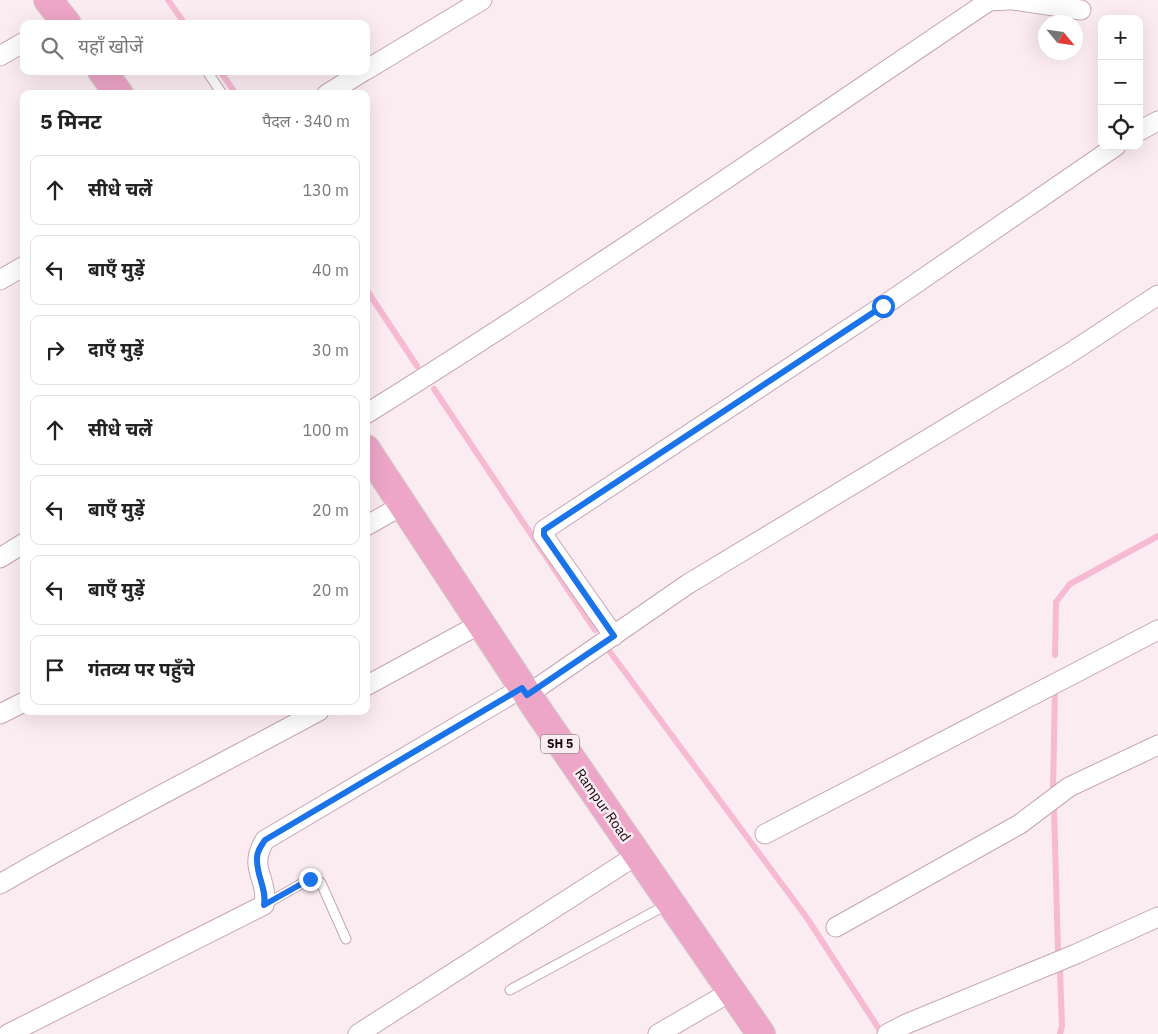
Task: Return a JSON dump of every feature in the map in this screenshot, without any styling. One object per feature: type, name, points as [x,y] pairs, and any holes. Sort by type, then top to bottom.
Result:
[{"type":"main road","points":[[105,75],[116,90]]},
{"type":"main road","name":"Rampur Road","points":[[370,455],[524,692],[761,1034]]},
{"type":"street","points":[[370,67],[482,0]]},
{"type":"street","points":[[370,412],[458,357],[990,1],[1009,0]]},
{"type":"street","points":[[1013,0],[1081,10]]},
{"type":"street","points":[[0,56],[20,44]]},
{"type":"street","points":[[333,90],[357,75]]},
{"type":"street","points":[[1143,129],[1158,121]]},
{"type":"street","points":[[614,636],[544,535],[546,529],[883,306],[1110,150]]},
{"type":"street","points":[[0,280],[20,268]]},
{"type":"street","points":[[8,1034],[264,905],[266,896],[257,860],[258,850],[265,840],[524,692],[614,636],[688,584],[1066,354],[1158,295]]},
{"type":"street","points":[[370,524],[403,505]]},
{"type":"street","points":[[0,558],[20,546]]},
{"type":"street","points":[[370,684],[480,624]]},
{"type":"street","points":[[766,834],[1158,630]]},
{"type":"street","points":[[0,714],[20,704]]},
{"type":"street","points":[[0,884],[161,794],[311,715]]},
{"type":"street","points":[[836,927],[1012,829],[1068,787],[1158,745]]},
{"type":"street","points":[[358,1034],[637,855]]},
{"type":"street","points":[[887,1034],[906,1024],[1076,954],[1158,917]]},
{"type":"street","points":[[658,1034],[732,991]]},
{"type":"lane","points":[[210,75],[219,90]]},
{"type":"lane","points":[[264,905],[310,879],[316,879],[320,883],[346,939]]},
{"type":"lane","points":[[510,990],[670,902]]},
{"type":"waterway","points":[[168,0],[182,20]]},
{"type":"waterway","points":[[223,75],[233,90]]},
{"type":"waterway","points":[[370,295],[417,366]]},
{"type":"waterway","points":[[434,389],[595,630]]},
{"type":"waterway","points":[[1055,655],[1056,602],[1070,584],[1158,536]]},
{"type":"waterway","points":[[610,652],[807,918],[879,1029]]},
{"type":"waterway","points":[[1053,790],[1055,686]]},
{"type":"waterway","points":[[1054,808],[1058,952]]},
{"type":"waterway","points":[[1060,971],[1062,1026],[1060,1034]]},
{"type":"route","points":[[310,879],[264,905],[266,896],[257,860],[258,850],[265,840],[522,688],[527,695],[614,636],[544,535],[544,530],[883,306]]}]
